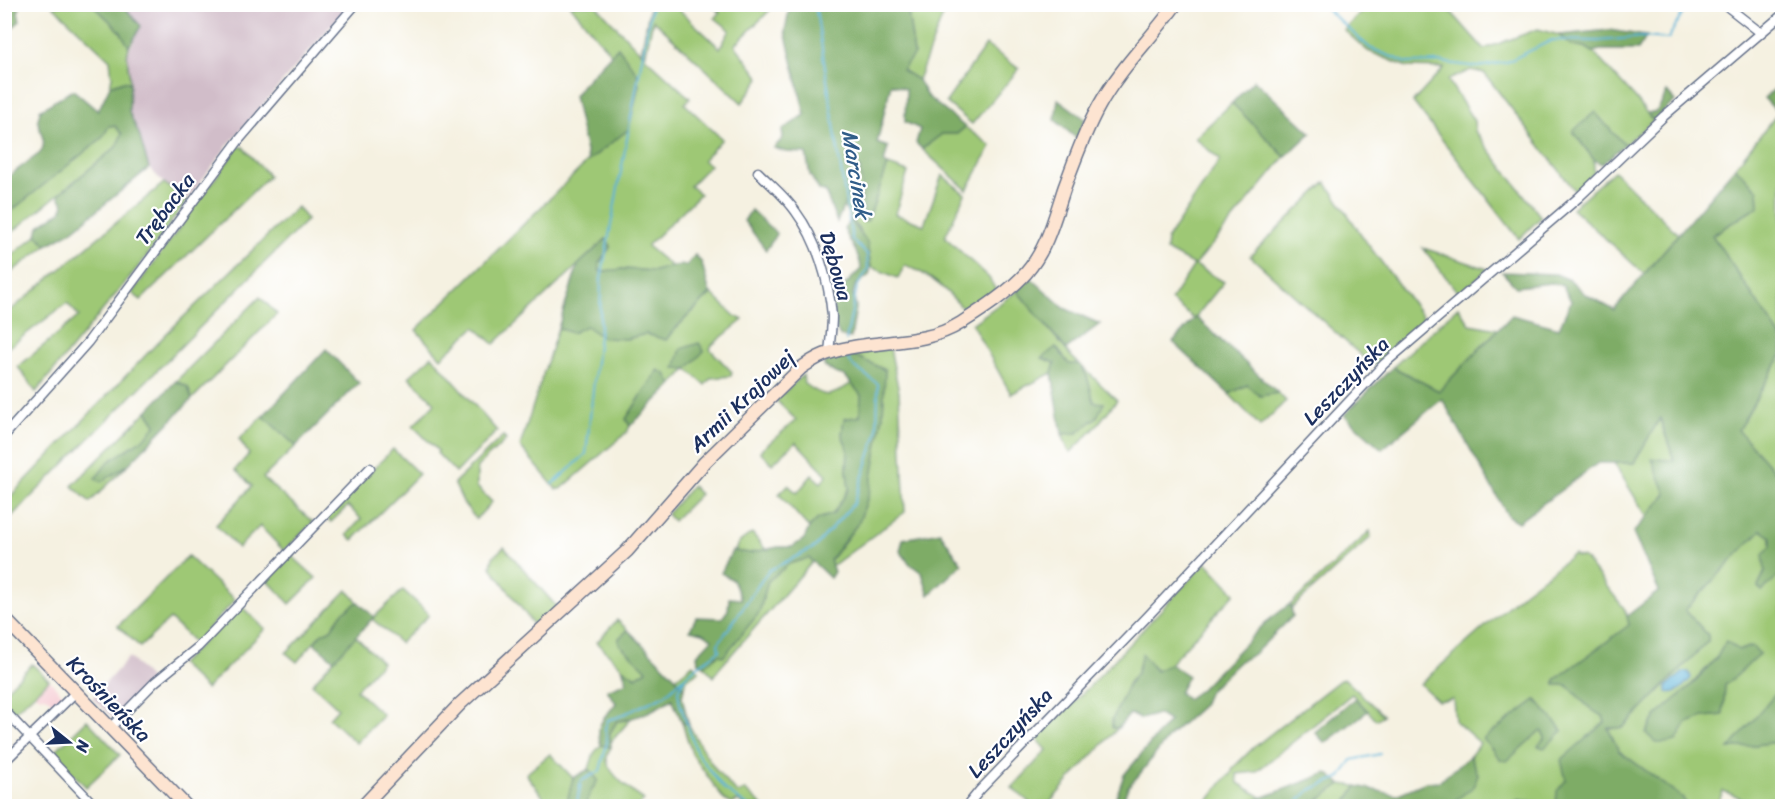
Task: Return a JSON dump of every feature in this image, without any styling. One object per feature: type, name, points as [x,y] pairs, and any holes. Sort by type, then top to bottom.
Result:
[{"type":"street","name":"Trębacka","points":[[4,436],[88,342],[239,140],[356,4]]},
{"type":"street","name":"Armii Krajowej","points":[[363,807],[460,704],[627,551],[705,462],[801,368],[829,352],[860,345],[893,343],[940,333],[960,324],[1010,288],[1026,272],[1049,233],[1083,138],[1099,105],[1176,4]]},
{"type":"street","points":[[1724,4],[1761,33]]},
{"type":"street","name":"Leszczyńska","points":[[967,807],[980,790],[1147,617],[1384,364],[1578,198],[1664,116],[1782,15]]},
{"type":"street","name":"Dębowa","points":[[758,172],[796,212],[820,260],[828,286],[832,317],[829,352]]},
{"type":"street","points":[[110,728],[155,682],[198,646],[370,468]]},
{"type":"street","name":"Krośnieńska","points":[[4,618],[186,807]]},
{"type":"street","points":[[4,762],[76,692]]},
{"type":"street","points":[[4,710],[95,807]]},
{"type":"shaded area","points":[[125,4],[349,5],[228,145],[187,200],[164,183],[149,168],[139,134],[129,112],[130,83],[127,55],[141,26],[124,7]]},
{"type":"shaded area","points":[[129,657],[151,680],[114,719],[92,698]]},
{"type":"shaded area","points":[[49,680],[64,696],[54,705],[48,698],[34,693]]},
{"type":"green space","points":[[5,4],[21,5],[18,12],[20,21],[5,34]]},
{"type":"green space","points":[[1368,4],[1445,5],[1484,49],[1538,29],[1559,35],[1571,45],[1585,47],[1593,52],[1653,121],[1625,144],[1595,112],[1573,132],[1594,160],[1594,173],[1575,191],[1484,73],[1471,70],[1448,80],[1474,121],[1475,131],[1541,217],[1519,239],[1413,102],[1444,68],[1407,67],[1368,51],[1344,30]]},
{"type":"green space","points":[[52,5],[93,5],[120,31],[129,47],[127,55],[130,83],[124,81],[110,86],[112,77],[110,60]]},
{"type":"green space","points":[[93,5],[125,5],[124,7],[141,26],[129,47],[120,31]]},
{"type":"green space","points":[[570,5],[596,5],[641,53],[650,5],[674,5],[720,48],[730,30],[715,18],[720,13],[715,8],[717,5],[775,5],[735,45],[760,78],[742,103],[653,20],[645,57],[690,98],[685,104],[722,139],[703,160],[710,165],[690,186],[700,194],[647,246],[671,266],[655,271],[622,269],[600,272],[599,264],[611,246],[606,239],[494,344],[475,327],[441,358],[416,330],[588,161],[629,129],[618,48],[611,54]]},
{"type":"green space","points":[[786,5],[907,5],[914,54],[902,70],[918,80],[927,96],[965,127],[957,134],[942,134],[922,149],[916,143],[920,129],[905,122],[906,89],[891,84],[877,143],[888,147],[884,163],[888,165],[868,220],[864,222],[860,166],[837,222],[825,191],[819,190],[810,175],[806,153],[786,152],[774,148],[783,138],[782,130],[805,115],[785,31],[789,10]]},
{"type":"green space","points":[[907,5],[947,5],[918,80],[901,70],[914,53]]},
{"type":"green space","points":[[1609,30],[1647,36],[1638,50],[1593,52],[1585,47],[1571,45],[1559,35]]},
{"type":"green space","points":[[986,45],[1019,69],[972,124],[946,102]]},
{"type":"green space","points":[[618,47],[637,73],[639,85],[629,129],[588,161],[574,96]]},
{"type":"green space","points":[[1782,78],[1782,108],[1778,113],[1764,98],[1778,86]]},
{"type":"green space","points":[[1254,80],[1311,133],[1285,157],[1232,103]]},
{"type":"green space","points":[[124,81],[130,83],[129,112],[139,134],[149,168],[72,231],[47,245],[37,235],[39,226],[61,211],[64,205],[58,195],[116,147],[122,134],[115,126],[109,126],[103,137],[5,216],[5,179],[40,153],[43,140],[38,125],[40,110],[73,90],[98,111],[110,86]]},
{"type":"green space","points":[[1667,92],[1675,101],[1653,121],[1647,113],[1657,111]]},
{"type":"green space","points":[[1058,99],[1085,119],[1077,139],[1055,120]]},
{"type":"green space","points":[[1232,103],[1285,157],[1195,265],[1224,282],[1194,319],[1171,300],[1194,265],[1166,250],[1167,239],[1220,160],[1195,138]]},
{"type":"green space","points":[[1782,108],[1782,339],[1712,235],[1759,206],[1758,190],[1735,167]]},
{"type":"green space","points":[[1595,112],[1625,144],[1602,164],[1594,160],[1573,131]]},
{"type":"green space","points":[[109,126],[115,126],[122,134],[116,147],[5,238],[5,216],[103,137]]},
{"type":"green space","points":[[965,127],[991,146],[967,190],[922,149],[942,134],[957,134]]},
{"type":"green space","points":[[238,147],[243,147],[269,176],[141,300],[132,293]]},
{"type":"green space","points":[[861,165],[864,222],[868,220],[888,165],[908,172],[895,214],[924,225],[942,175],[965,194],[945,237],[989,278],[997,292],[967,313],[953,297],[924,274],[905,265],[898,278],[871,267],[867,242],[843,206]]},
{"type":"green space","points":[[1735,167],[1758,190],[1759,206],[1712,235],[1782,339],[1782,354],[1738,430],[1782,480],[1782,573],[1762,591],[1758,587],[1765,572],[1763,554],[1771,546],[1771,537],[1761,530],[1685,610],[1708,635],[1708,641],[1622,728],[1608,728],[1619,751],[1683,798],[1686,806],[1505,806],[1519,800],[1556,805],[1557,791],[1566,780],[1561,760],[1605,722],[1603,716],[1588,706],[1567,685],[1555,685],[1555,680],[1629,625],[1627,616],[1659,591],[1633,533],[1666,494],[1652,459],[1674,460],[1660,418],[1634,463],[1598,463],[1518,522],[1508,516],[1442,399],[1382,449],[1344,415],[1393,367],[1439,391],[1512,315],[1559,328],[1571,301],[1562,285],[1551,283],[1516,287],[1502,272],[1556,274],[1570,280],[1585,294],[1614,310]]},
{"type":"green space","points":[[1614,171],[1678,234],[1644,274],[1572,208]]},
{"type":"green space","points":[[1326,182],[1367,243],[1426,321],[1373,366],[1250,256]]},
{"type":"green space","points":[[164,183],[187,200],[147,256],[36,392],[18,367],[79,316],[67,303],[5,350],[5,304],[11,310]]},
{"type":"green space","points":[[297,207],[307,220],[5,523],[5,502],[165,335]]},
{"type":"green space","points":[[751,210],[777,234],[766,250],[744,221]]},
{"type":"green space","points":[[851,220],[867,242],[871,267],[869,275],[855,286],[853,294],[856,307],[851,338],[840,336],[835,326],[832,298],[861,269],[859,258],[844,228]]},
{"type":"green space","points":[[37,235],[47,245],[5,277],[5,261]]},
{"type":"green space","points":[[606,239],[611,246],[599,263],[600,272],[622,269],[655,271],[671,266],[687,265],[695,255],[702,263],[710,294],[666,340],[646,334],[626,339],[603,338],[586,326],[572,333],[558,328],[578,265]]},
{"type":"green space","points":[[1423,248],[1488,269],[1459,294]]},
{"type":"green space","points":[[1030,277],[1064,308],[1100,324],[1066,349],[1017,291]]},
{"type":"green space","points":[[709,291],[735,316],[743,320],[710,349],[732,372],[731,376],[711,378],[705,385],[687,369],[672,385],[666,374],[641,396],[626,419],[630,426],[627,432],[561,489],[556,489],[520,446],[558,328],[572,333],[586,325],[626,339],[646,334],[666,340],[710,295]]},
{"type":"green space","points":[[1017,291],[1071,356],[1117,400],[1094,429],[1071,452],[1062,434],[1078,433],[1104,403],[1094,403],[1087,376],[1069,364],[1056,347],[1043,358],[1055,363],[1052,373],[1011,394],[972,324]]},
{"type":"green space","points":[[260,297],[277,314],[192,399],[188,387],[176,381]]},
{"type":"green space","points":[[1458,307],[1470,324],[1498,329],[1439,391],[1393,367]]},
{"type":"green space","points":[[1196,317],[1278,393],[1260,396],[1247,385],[1229,394],[1173,342]]},
{"type":"green space","points":[[699,343],[704,351],[687,369],[675,368],[681,349]]},
{"type":"green space","points":[[1056,347],[1069,364],[1080,364],[1087,376],[1094,402],[1104,403],[1097,417],[1077,433],[1062,434],[1052,373],[1055,363],[1042,358]]},
{"type":"green space","points":[[890,348],[899,392],[905,512],[832,566],[830,561],[859,522],[869,494],[883,415],[885,370],[851,354]]},
{"type":"green space","points":[[326,349],[359,383],[296,446],[263,416]]},
{"type":"green space","points":[[851,354],[885,370],[883,415],[869,494],[859,522],[830,560],[834,572],[830,578],[809,558],[789,564],[768,581],[759,613],[724,656],[718,655],[704,666],[698,661],[697,655],[712,639],[703,633],[690,630],[696,617],[722,618],[728,610],[729,598],[741,599],[733,580],[721,573],[732,551],[750,553],[778,547],[792,547],[804,539],[809,528],[818,519],[833,514],[849,489],[848,449],[842,435],[844,419],[860,416],[861,395],[845,376],[824,366],[824,362]]},
{"type":"green space","points":[[1782,354],[1782,480],[1738,430]]},
{"type":"green space","points":[[432,356],[497,431],[456,473],[413,426],[435,403],[409,377]]},
{"type":"green space","points":[[658,370],[666,374],[672,385],[630,426],[626,419]]},
{"type":"green space","points":[[803,375],[804,383],[823,394],[833,394],[852,383],[861,395],[861,416],[844,419],[842,435],[848,449],[849,489],[833,514],[818,519],[809,528],[779,494],[788,485],[797,493],[812,475],[821,483],[827,475],[796,442],[772,464],[760,451],[796,420],[776,400]]},
{"type":"green space","points":[[176,381],[188,387],[192,399],[130,463],[102,482],[95,479],[108,462],[147,436],[156,424],[147,411]]},
{"type":"green space","points":[[1247,385],[1260,396],[1278,393],[1286,401],[1260,426],[1229,394]]},
{"type":"green space","points":[[147,411],[156,424],[147,436],[109,462],[103,481],[130,463],[90,502],[72,486]]},
{"type":"green space","points":[[263,416],[296,446],[263,478],[313,522],[284,551],[260,526],[238,548],[216,525],[252,486],[235,470],[249,454],[239,439]]},
{"type":"green space","points":[[1659,417],[1674,460],[1666,494],[1647,517],[1614,463],[1634,463]]},
{"type":"green space","points":[[503,436],[506,440],[477,467],[477,487],[492,502],[476,519],[464,504],[454,483]]},
{"type":"green space","points":[[393,449],[419,474],[353,540],[347,535],[361,519],[348,506],[331,522],[326,517]]},
{"type":"green space","points":[[692,486],[700,494],[673,521],[667,514]]},
{"type":"green space","points":[[1761,530],[1771,537],[1767,562],[1758,587],[1762,591],[1782,573],[1782,667],[1779,673],[1778,691],[1730,749],[1782,741],[1782,780],[1777,806],[1746,806],[1747,800],[1723,791],[1717,806],[1686,806],[1683,798],[1619,751],[1608,728],[1622,728],[1708,641],[1708,635],[1685,610]],"holes":[[[1726,641],[1739,650],[1760,654],[1725,685],[1723,715],[1703,717],[1687,723],[1676,701],[1717,657]]]},
{"type":"green space","points":[[1370,531],[1371,537],[1292,608],[1290,605]]},
{"type":"green space","points":[[940,532],[962,564],[929,595],[922,573],[910,564],[900,551],[903,539]]},
{"type":"green space","points":[[752,533],[766,550],[750,553],[735,551],[738,543]]},
{"type":"green space","points":[[504,547],[557,607],[535,627],[491,567],[493,557]]},
{"type":"green space","points":[[1574,554],[1584,558],[1624,608],[1630,625],[1555,680],[1555,685],[1567,685],[1588,706],[1603,716],[1605,722],[1588,738],[1556,805],[1519,800],[1505,806],[1448,806],[1473,786],[1478,775],[1470,756],[1480,743],[1455,721],[1453,699],[1438,701],[1420,684],[1524,592]],"holes":[[[1536,700],[1562,731],[1545,737],[1541,730],[1484,739]]]},
{"type":"green space","points":[[291,555],[316,578],[290,604],[266,579]]},
{"type":"green space","points":[[188,556],[235,600],[195,643],[170,619],[140,647],[118,626]]},
{"type":"green space","points":[[804,558],[813,561],[714,677],[704,666],[718,655],[724,655],[759,613],[768,581],[789,564]]},
{"type":"green space","points":[[1206,562],[1235,593],[1170,664],[1157,671],[1142,655],[1137,673],[1129,683],[1112,728],[1118,728],[1047,806],[1026,806],[1029,802],[1012,788],[1047,750],[1036,738],[1088,688]]},
{"type":"green space","points":[[347,590],[358,602],[342,613],[331,629],[321,634],[297,662],[286,653]]},
{"type":"green space","points":[[403,590],[427,612],[428,616],[400,643],[372,619]]},
{"type":"green space","points":[[358,602],[374,617],[334,660],[314,643],[321,634],[331,629],[342,613]]},
{"type":"green space","points":[[1290,604],[1293,616],[1254,654],[1240,661],[1209,691],[1203,705],[1171,734],[1128,787],[1121,806],[1113,806],[1124,775],[1169,721],[1158,714],[1141,719],[1130,714],[1118,728],[1112,728],[1112,720],[1129,683],[1137,673],[1142,654],[1156,671],[1170,664],[1188,676],[1179,693],[1187,699],[1200,690],[1265,623]]},
{"type":"green space","points":[[241,606],[265,629],[206,689],[180,664]]},
{"type":"green space","points":[[617,620],[628,630],[619,638],[647,670],[636,677],[622,668],[597,642]]},
{"type":"green space","points":[[628,630],[684,689],[682,697],[689,725],[682,722],[672,699],[645,713],[617,721],[610,733],[611,747],[601,745],[599,738],[601,722],[616,703],[607,690],[627,682],[622,668],[636,677],[647,670],[619,644],[619,638]]},
{"type":"green space","points":[[355,636],[382,662],[356,690],[383,715],[356,743],[329,718],[338,708],[312,684]]},
{"type":"green space","points":[[1726,641],[1739,650],[1752,646],[1760,654],[1725,685],[1723,715],[1703,717],[1687,723],[1676,741],[1663,743],[1653,740],[1646,733],[1656,716],[1692,685],[1717,657]]},
{"type":"green space","points":[[32,664],[49,680],[14,712],[5,702],[5,691]]},
{"type":"green space","points":[[693,664],[699,671],[686,680],[684,689],[676,678]]},
{"type":"green space","points":[[1782,667],[1782,741],[1729,749],[1778,691],[1779,673]]},
{"type":"green space","points":[[1345,679],[1383,715],[1376,720],[1352,694],[1256,772],[1237,774],[1238,783],[1263,798],[1240,806],[1204,806],[1231,774],[1233,768],[1254,747],[1340,680]]},
{"type":"green space","points":[[1355,698],[1368,711],[1325,743],[1315,732]]},
{"type":"green space","points":[[1536,700],[1563,731],[1544,748],[1538,746],[1545,737],[1541,730],[1507,761],[1501,760],[1483,739]]},
{"type":"green space","points":[[87,720],[120,755],[86,787],[53,753]]},
{"type":"green space","points":[[630,720],[610,743],[610,733],[617,721]]},
{"type":"green space","points":[[682,722],[689,725],[710,761],[730,786],[738,793],[745,790],[763,806],[744,806],[738,801],[732,804],[724,800],[692,754]]},
{"type":"green space","points":[[601,745],[611,747],[607,759],[612,772],[644,800],[638,806],[585,806],[589,793],[598,780],[589,769],[594,753]]},
{"type":"green space","points":[[550,754],[573,778],[568,798],[571,806],[550,806],[526,774]]},
{"type":"green space","points":[[1470,756],[1478,775],[1473,787],[1448,806],[1343,806],[1357,786],[1396,795],[1426,782],[1440,781]]},
{"type":"green space","points":[[589,769],[598,780],[585,806],[571,806],[568,798],[573,778]]},
{"type":"green space","points":[[1327,773],[1341,784],[1310,806],[1240,806]]},
{"type":"green space","points":[[1341,784],[1357,786],[1343,806],[1310,806]]},
{"type":"water","points":[[1684,672],[1689,672],[1691,678],[1678,691],[1667,692],[1667,686]]},
{"type":"waterway","points":[[553,484],[586,454],[600,326],[601,279],[652,4]]},
{"type":"waterway","name":"Marcinek","points":[[813,4],[816,10],[852,240],[867,254],[868,269],[857,287],[846,340]]},
{"type":"waterway","points":[[1321,4],[1370,48],[1407,63],[1440,62],[1478,67],[1507,62],[1552,40],[1598,41],[1643,37],[1668,39],[1688,4]]},
{"type":"waterway","name":"Marcinek","points":[[580,806],[577,803],[581,781],[600,771],[607,742],[605,728],[608,720],[665,695],[696,667],[719,651],[718,644],[768,571],[815,547],[854,503],[877,433],[878,384],[853,366],[845,354]]},
{"type":"waterway","points":[[684,679],[678,691],[680,704],[697,753],[724,789],[748,806]]},
{"type":"waterway","points":[[1293,806],[1310,790],[1341,777],[1352,760],[1380,754]]}]
